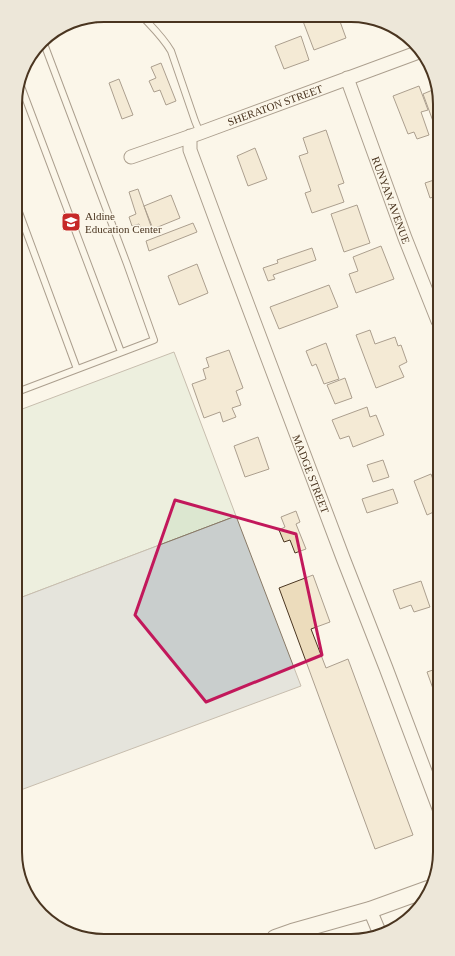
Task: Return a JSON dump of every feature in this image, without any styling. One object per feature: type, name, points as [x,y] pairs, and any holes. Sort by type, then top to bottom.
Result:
[{"type":"street","name":"SHERATON STREET","points":[[131,157],[415,53]]},
{"type":"street","name":"RUNYAN AVENUE","points":[[347,78],[402,231],[433,308]]},
{"type":"street","name":"MADGE STREET","points":[[195,134],[190,150],[340,551],[433,792]]},
{"type":"street","points":[[296,934],[423,891]]},
{"type":"street","points":[[370,910],[378,929]]},
{"type":"lane","points":[[147,22],[166,41],[171,51],[195,121],[195,134]]},
{"type":"lane","points":[[22,390],[154,340],[45,47]]},
{"type":"lane","points":[[23,92],[122,352]]},
{"type":"lane","points":[[22,220],[77,370]]},
{"type":"highlighted area","points":[[175,500],[296,534],[322,655],[206,702],[135,615]]},
{"type":"green space","points":[[174,352],[236,516],[22,597],[22,409]]},
{"type":"shaded area","points":[[236,516],[301,686],[22,790],[22,597]]},
{"type":"building","points":[[303,22],[340,22],[346,38],[314,50]]},
{"type":"building","points":[[301,36],[309,60],[284,69],[275,46]]},
{"type":"building","points":[[161,63],[176,101],[166,105],[160,90],[154,92],[149,81],[156,78],[151,67]]},
{"type":"building","points":[[119,79],[133,115],[122,119],[109,83]]},
{"type":"building","points":[[419,86],[428,110],[421,112],[429,135],[417,139],[414,132],[408,134],[393,96]]},
{"type":"building","points":[[431,90],[433,121],[423,94]]},
{"type":"building","points":[[326,130],[344,183],[338,185],[344,202],[312,213],[305,193],[311,191],[299,156],[308,153],[303,138]]},
{"type":"building","points":[[255,148],[267,179],[248,186],[237,156]]},
{"type":"building","points":[[433,180],[433,197],[430,198],[425,183]]},
{"type":"building","points":[[138,189],[152,229],[142,232],[139,224],[132,226],[129,217],[136,214],[129,192]]},
{"type":"building","points":[[171,195],[180,218],[153,229],[144,206]]},
{"type":"building","points":[[357,205],[370,243],[344,252],[331,214]]},
{"type":"building","points":[[193,223],[197,232],[149,251],[146,241]]},
{"type":"building","points":[[381,246],[394,279],[356,293],[349,274],[358,271],[353,257]]},
{"type":"building","points":[[312,248],[316,260],[273,275],[275,279],[268,281],[263,268],[278,263],[277,260]]},
{"type":"building","points":[[197,264],[208,293],[179,305],[168,276]]},
{"type":"building","points":[[329,285],[338,307],[279,329],[270,307]]},
{"type":"building","points":[[370,330],[375,344],[395,337],[398,346],[401,345],[407,362],[399,366],[404,377],[376,388],[356,335]]},
{"type":"building","points":[[326,343],[339,379],[324,384],[316,364],[312,366],[306,351]]},
{"type":"building","points":[[229,350],[243,388],[236,391],[241,405],[232,408],[236,417],[223,422],[220,412],[204,418],[192,384],[206,379],[203,369],[209,367],[206,358]]},
{"type":"building","points":[[345,378],[352,398],[335,404],[327,385]]},
{"type":"building","points":[[367,407],[370,417],[376,415],[384,435],[353,447],[349,436],[340,439],[332,420]]},
{"type":"building","points":[[258,437],[269,469],[245,477],[234,446]]},
{"type":"building","points":[[383,460],[389,477],[373,482],[367,465]]},
{"type":"building","points":[[431,474],[433,479],[433,512],[427,515],[414,481]]},
{"type":"building","points":[[393,489],[398,503],[367,513],[362,499]]},
{"type":"building","points":[[296,511],[300,522],[296,524],[306,549],[295,553],[290,540],[284,542],[279,530],[285,527],[281,517]]},
{"type":"building","points":[[313,575],[330,622],[311,629],[326,668],[348,659],[413,835],[375,849],[279,588]]},
{"type":"building","points":[[421,581],[430,607],[414,612],[411,605],[400,609],[393,590]]},
{"type":"building","points":[[433,670],[433,689],[427,672]]},
{"type":"place","name":"Aldine Education Center","points":[[71,222]]}]
